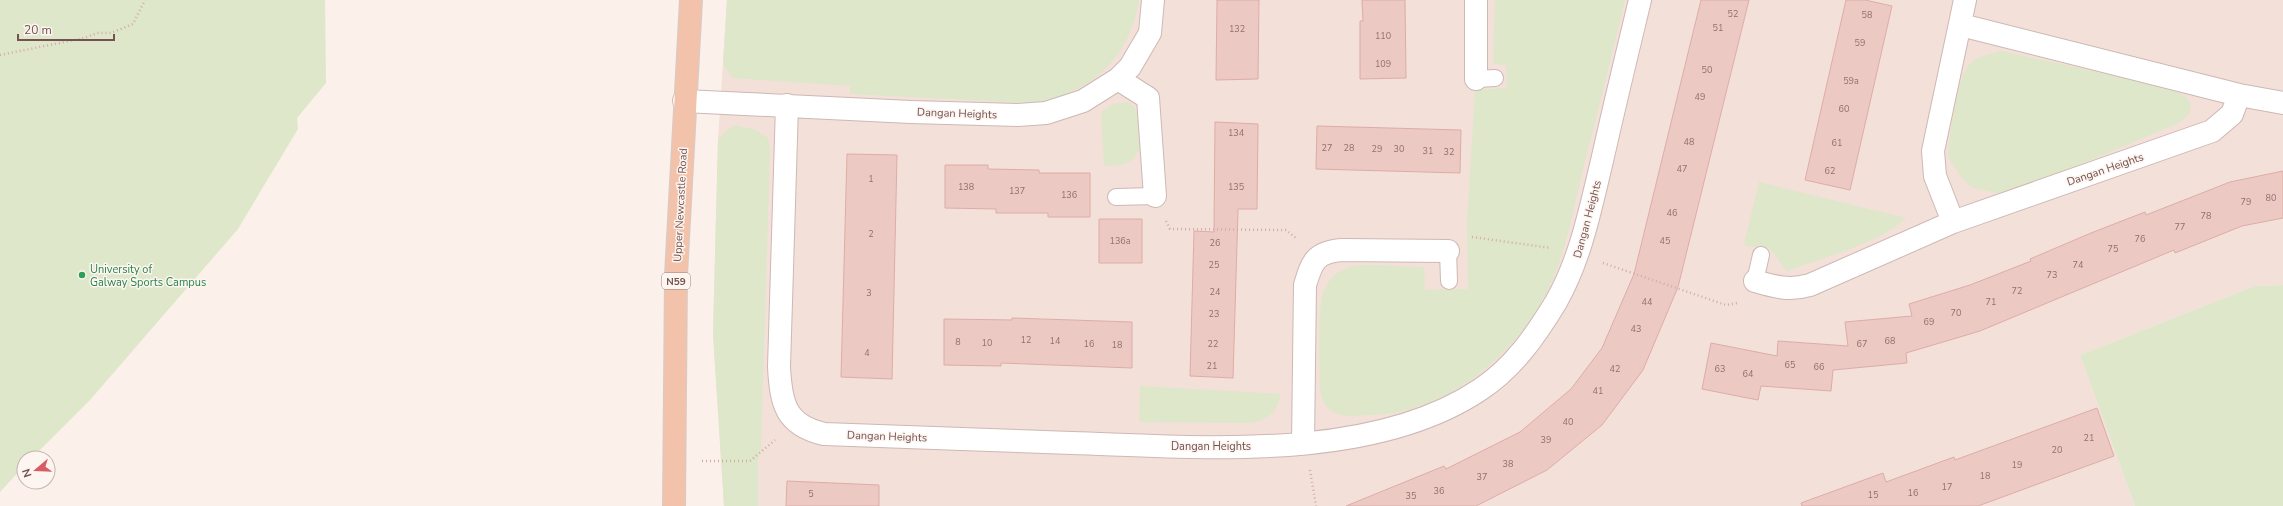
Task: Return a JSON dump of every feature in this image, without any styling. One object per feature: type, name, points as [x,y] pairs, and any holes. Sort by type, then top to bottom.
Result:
[{"type":"main road","name":"Upper Newcastle Road","points":[[674,506],[676,275],[684,101],[691,0]]},
{"type":"street","name":"Dangan Heights","points":[[684,101],[918,112],[1018,115],[1046,113],[1082,101],[1118,79],[1130,67],[1150,33],[1153,0]]},
{"type":"street","points":[[1476,0],[1485,79]]},
{"type":"street","name":"Dangan Heights","points":[[787,105],[779,367],[782,401],[787,412],[797,422],[809,430],[824,434],[1135,445],[1226,446],[1303,443],[1401,426],[1435,413],[1480,390],[1509,366],[1536,333],[1557,300],[1579,255],[1640,0]]},
{"type":"street","points":[[1953,222],[1935,176],[1933,151],[1961,25],[1965,0]]},
{"type":"street","points":[[1961,25],[2239,95],[2283,103]]},
{"type":"street","points":[[1118,79],[1148,98],[1155,196]]},
{"type":"street","name":"Dangan Heights","points":[[1763,283],[1796,289],[1953,222],[2212,131],[2232,114],[2239,95]]},
{"type":"street","points":[[1303,443],[1305,285],[1309,272],[1318,256],[1324,253],[1342,250],[1448,251]]},
{"type":"lane","points":[[1116,197],[1155,196]]},
{"type":"lane","points":[[1448,251],[1449,282]]},
{"type":"lane","points":[[1761,255],[1763,283]]},
{"type":"path","points":[[0,55],[84,38],[98,33],[111,33],[133,24],[145,0]]},
{"type":"path","points":[[1155,196],[1170,229],[1286,230],[1318,256]]},
{"type":"path","points":[[1448,251],[1464,236],[1558,249],[1726,305],[1751,300],[1763,283]]},
{"type":"path","points":[[675,461],[750,461],[797,422]]},
{"type":"path","points":[[1303,443],[1308,457],[1316,506]]},
{"type":"shaded area","points":[[727,0],[2283,0],[2283,285],[2255,286],[2080,355],[2135,506],[724,506],[713,334],[718,140]]},
{"type":"green space","name":"University of Galway Sports Campus","points":[[0,0],[325,0],[326,83],[297,118],[298,129],[238,229],[90,400],[40,450],[16,450],[16,475],[0,492]]},
{"type":"green space","points":[[727,0],[1139,0],[1134,21],[1126,40],[1116,57],[1103,71],[1088,83],[1070,92],[1051,99],[1030,103],[850,94],[850,86],[732,78],[723,64]]},
{"type":"green space","points":[[1495,0],[1625,0],[1571,222],[1558,267],[1540,304],[1526,326],[1509,346],[1470,380],[1447,394],[1424,405],[1399,412],[1360,416],[1337,414],[1326,406],[1320,390],[1319,354],[1321,302],[1325,288],[1335,275],[1349,267],[1361,265],[1424,267],[1425,290],[1468,289],[1467,221],[1475,90],[1507,88],[1506,65],[1493,64]]},
{"type":"green space","points":[[2001,51],[2124,78],[2176,92],[2186,97],[2191,105],[2189,114],[2179,123],[2086,162],[2002,194],[1973,188],[1962,179],[1948,157],[1954,110],[1960,83],[1968,66],[1979,58]]},
{"type":"green space","points":[[1129,102],[1135,109],[1139,120],[1141,142],[1139,149],[1136,155],[1127,162],[1113,166],[1104,166],[1101,112],[1113,104]]},
{"type":"green space","points":[[735,125],[756,130],[768,138],[770,151],[761,448],[758,460],[758,506],[724,506],[713,334],[718,140],[726,131]]},
{"type":"green space","points":[[1759,182],[1906,218],[1882,235],[1850,249],[1787,271],[1771,251],[1765,248],[1744,245]]},
{"type":"green space","points":[[2283,285],[2283,506],[2135,506],[2080,355],[2255,286]]},
{"type":"green space","points":[[1140,386],[1280,394],[1275,410],[1272,414],[1257,422],[1139,422]]},
{"type":"building","points":[[1217,0],[1259,0],[1258,79],[1216,80]]},
{"type":"building","points":[[1362,0],[1405,0],[1406,78],[1360,79],[1360,21],[1363,21]]},
{"type":"building","points":[[1701,0],[1749,0],[1678,287],[1643,370],[1602,425],[1547,470],[1476,506],[1346,506],[1444,466],[1446,469],[1520,432],[1571,389],[1602,348],[1634,274]]},
{"type":"building","points":[[1846,0],[1865,0],[1892,6],[1850,190],[1805,180]]},
{"type":"building","points":[[1215,122],[1258,124],[1257,209],[1238,209],[1233,378],[1190,376],[1194,231],[1214,232]]},
{"type":"building","points":[[1317,126],[1461,130],[1460,173],[1316,169]]},
{"type":"building","points":[[847,154],[897,155],[892,379],[841,377]]},
{"type":"building","points":[[945,165],[988,165],[988,169],[1039,170],[1039,173],[1090,173],[1090,217],[1048,217],[1048,213],[996,213],[996,209],[945,208]]},
{"type":"building","points":[[2283,171],[2283,218],[2242,226],[2175,253],[2174,250],[1980,331],[1906,353],[1907,363],[1833,370],[1831,391],[1761,386],[1758,400],[1702,389],[1711,343],[1777,356],[1778,341],[1848,346],[1845,322],[1912,316],[1909,304],[1970,285],[2031,261],[2030,259],[2091,233],[2145,212],[2146,215],[2230,182]]},
{"type":"building","points":[[1099,219],[1142,219],[1142,263],[1099,263]]},
{"type":"building","points":[[1012,318],[1132,322],[1132,368],[1001,363],[1001,366],[944,365],[944,319],[1012,320]]},
{"type":"building","points":[[2097,408],[2114,456],[1978,506],[1802,506],[1801,503],[1883,473],[1886,482],[1954,457],[1955,460]]},
{"type":"building","points":[[787,481],[879,485],[879,506],[786,506]]},
{"type":"place","name":"University of Galway Sports Campus","points":[[82,275]]}]
